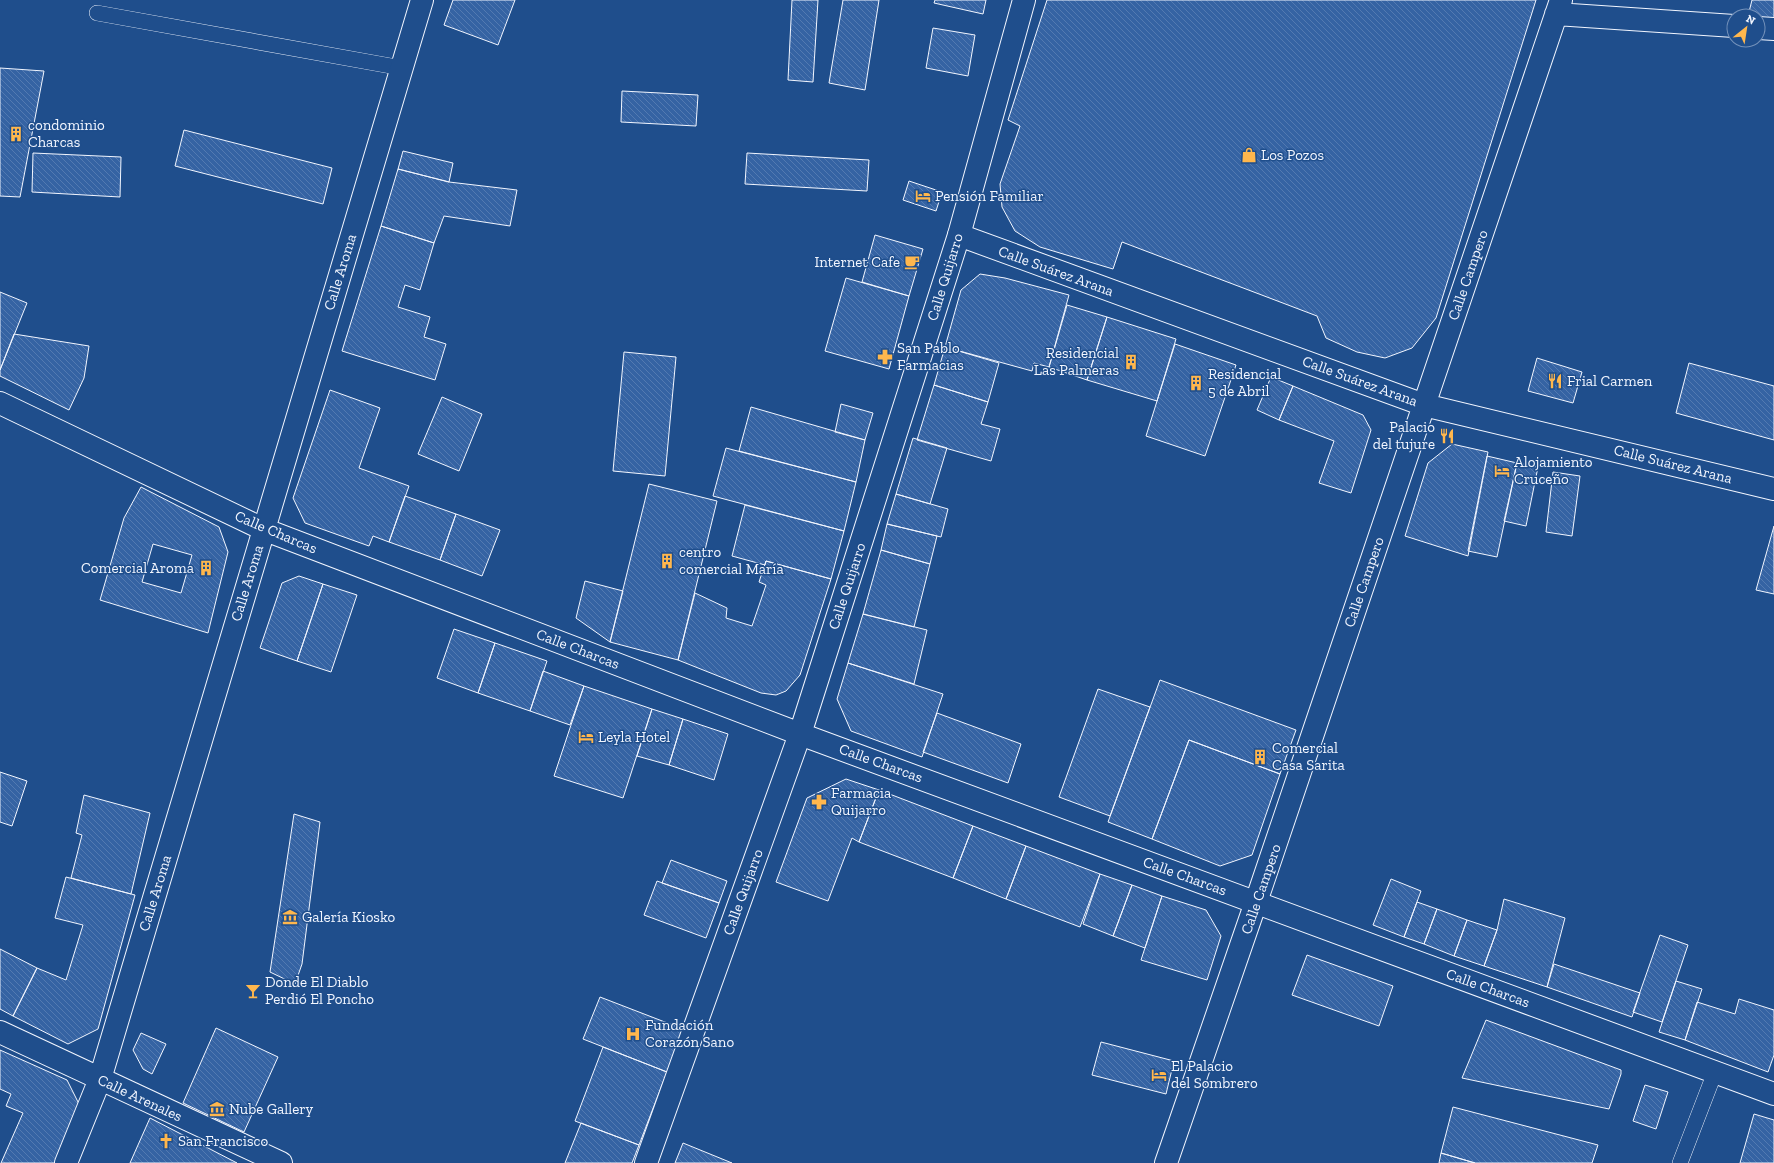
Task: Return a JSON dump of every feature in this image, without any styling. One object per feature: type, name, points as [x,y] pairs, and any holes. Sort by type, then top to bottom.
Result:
[{"type":"street","name":"Calle Aroma","points":[[66,1163],[100,1079],[422,0]]},
{"type":"street","name":"Calle Quijarro","points":[[646,1163],[800,734],[959,235],[1024,0]]},
{"type":"street","points":[[1559,7],[1726,25]]},
{"type":"street","name":"Calle Campero","points":[[1166,1163],[1256,902],[1559,7]]},
{"type":"street","name":"Calle Suárez Arana","points":[[959,235],[1424,405],[1774,489]]},
{"type":"street","name":"Calle Charcas","points":[[0,403],[263,529],[800,734],[1774,1094]]},
{"type":"street","name":"Calle Arenales","points":[[0,1032],[281,1163]]},
{"type":"lane","points":[[97,13],[402,68]]},
{"type":"lane","points":[[1680,1163],[1716,1072]]},
{"type":"building","points":[[453,0],[515,0],[498,45],[444,25]]},
{"type":"building","points":[[792,0],[818,0],[813,82],[788,80]]},
{"type":"building","points":[[843,0],[879,0],[865,90],[829,83]]},
{"type":"building","points":[[935,0],[986,0],[983,14],[934,3]]},
{"type":"building","name":"Los Pozos","points":[[1047,0],[1536,0],[1436,318],[1412,348],[1385,358],[1357,352],[1326,338],[1317,316],[1122,242],[1113,269],[1040,247],[1015,231],[1002,207],[1000,184],[1020,126],[1008,120]]},
{"type":"building","points":[[1752,0],[1774,0],[1774,20],[1766,20],[1766,8],[1750,8]]},
{"type":"building","points":[[933,28],[975,35],[968,76],[926,68]]},
{"type":"building","name":"condominio Charcas","points":[[0,68],[44,71],[20,197],[0,196]]},
{"type":"building","points":[[622,91],[698,95],[696,126],[621,122]]},
{"type":"building","points":[[184,130],[332,168],[323,204],[175,166]]},
{"type":"building","points":[[403,151],[453,163],[449,182],[398,169]]},
{"type":"building","points":[[33,153],[121,157],[120,197],[32,192]]},
{"type":"building","points":[[747,153],[869,160],[867,191],[745,184]]},
{"type":"building","points":[[398,169],[449,182],[517,190],[510,226],[444,216],[434,243],[381,226]]},
{"type":"building","name":"Pensión Familiar","points":[[909,181],[942,192],[936,211],[903,200]]},
{"type":"building","points":[[381,226],[434,243],[420,290],[405,285],[398,307],[430,317],[424,337],[446,344],[435,380],[342,351]]},
{"type":"building","points":[[875,235],[923,249],[909,296],[862,282]]},
{"type":"building","points":[[980,274],[1005,278],[1069,295],[1049,367],[1034,363],[1032,371],[945,347],[961,290]]},
{"type":"building","points":[[846,278],[909,296],[889,369],[825,351]]},
{"type":"building","points":[[0,292],[27,303],[0,370]]},
{"type":"building","points":[[1067,305],[1107,317],[1087,380],[1049,367]]},
{"type":"building","name":"Residencial Las Palmeras","points":[[1107,317],[1176,339],[1157,401],[1087,380]]},
{"type":"building","points":[[14,334],[89,346],[84,378],[69,410],[0,376],[0,370]]},
{"type":"building","name":"Residencial 5 de Abril","points":[[1175,344],[1236,365],[1205,456],[1146,436]]},
{"type":"building","points":[[945,347],[999,363],[988,402],[934,385]]},
{"type":"building","points":[[624,352],[676,357],[665,476],[613,471]]},
{"type":"building","name":"Frial Carmen","points":[[1537,358],[1582,372],[1573,403],[1528,391]]},
{"type":"building","points":[[1689,363],[1774,386],[1774,440],[1676,413]]},
{"type":"building","points":[[1271,377],[1293,386],[1279,420],[1257,410]]},
{"type":"building","points":[[934,385],[988,402],[981,424],[1000,429],[991,461],[917,440]]},
{"type":"building","points":[[1293,386],[1363,415],[1371,430],[1351,493],[1319,483],[1334,441],[1279,420]]},
{"type":"building","points":[[330,390],[380,408],[359,468],[409,486],[389,542],[373,536],[369,546],[305,523],[293,498]]},
{"type":"building","points":[[442,397],[482,414],[459,471],[418,454]]},
{"type":"building","points":[[841,404],[873,413],[865,440],[835,432]]},
{"type":"building","points":[[751,407],[865,440],[856,482],[739,451]]},
{"type":"building","points":[[913,438],[947,448],[930,504],[896,494]]},
{"type":"building","points":[[1452,444],[1488,452],[1468,556],[1405,536],[1428,463]]},
{"type":"building","points":[[726,448],[856,482],[844,531],[713,496]]},
{"type":"building","points":[[1487,456],[1517,463],[1497,557],[1468,551]]},
{"type":"building","points":[[1517,463],[1538,467],[1526,526],[1504,521]]},
{"type":"building","points":[[1553,472],[1580,476],[1572,536],[1546,532]]},
{"type":"building","name":"centro comercial María","points":[[649,484],[717,501],[678,660],[610,642]]},
{"type":"building","name":"Comercial Aroma","points":[[141,487],[219,527],[228,552],[208,633],[100,600],[124,518]],"holes":[[[153,544],[192,555],[181,593],[142,582]]]},
{"type":"building","points":[[896,494],[948,509],[941,537],[887,524]]},
{"type":"building","points":[[405,496],[456,514],[440,560],[389,542]]},
{"type":"building","points":[[745,505],[844,531],[831,579],[766,561],[765,565],[732,556]]},
{"type":"building","points":[[456,514],[500,530],[482,576],[440,560]]},
{"type":"building","points":[[887,524],[937,536],[930,564],[881,550]]},
{"type":"building","points":[[1774,526],[1774,594],[1756,590]]},
{"type":"building","points":[[881,550],[930,564],[914,627],[863,614]]},
{"type":"building","points":[[766,561],[831,579],[800,675],[786,691],[776,695],[761,693],[678,660],[695,593],[727,608],[726,618],[752,626],[766,585],[759,582]]},
{"type":"building","points":[[299,576],[323,584],[297,661],[260,648],[282,583]]},
{"type":"building","points":[[585,581],[623,591],[610,642],[576,618]]},
{"type":"building","points":[[323,584],[357,595],[331,672],[297,661]]},
{"type":"building","points":[[863,614],[927,630],[914,684],[848,663]]},
{"type":"building","points":[[454,629],[495,643],[478,693],[437,678]]},
{"type":"building","points":[[495,643],[547,661],[530,711],[478,693]]},
{"type":"building","points":[[848,663],[943,694],[922,757],[851,731],[837,699]]},
{"type":"building","points":[[543,671],[584,686],[570,725],[530,711]]},
{"type":"building","name":"Comercial Casa Sarita","points":[[1160,680],[1296,730],[1280,774],[1189,740],[1152,839],[1108,822]]},
{"type":"building","points":[[584,686],[652,709],[623,798],[554,776]]},
{"type":"building","points":[[1098,689],[1150,707],[1110,816],[1059,797]]},
{"type":"building","points":[[652,709],[683,719],[669,765],[637,756]]},
{"type":"building","points":[[937,713],[1021,744],[1008,783],[923,752]]},
{"type":"building","points":[[683,719],[728,734],[714,780],[669,765]]},
{"type":"building","points":[[1189,740],[1280,774],[1252,855],[1220,866],[1152,839]]},
{"type":"building","points":[[0,772],[27,781],[12,826],[0,822]]},
{"type":"building","points":[[846,779],[879,790],[859,842],[852,838],[828,901],[776,882],[807,798]]},
{"type":"building","points":[[879,790],[973,826],[953,878],[859,842]]},
{"type":"building","points":[[84,795],[150,813],[131,894],[71,878],[82,835],[76,833]]},
{"type":"building","points":[[294,814],[320,822],[302,964],[295,984],[270,972]]},
{"type":"building","points":[[973,826],[1026,846],[1006,899],[953,878]]},
{"type":"building","points":[[1026,846],[1100,874],[1080,927],[1006,899]]},
{"type":"building","points":[[671,860],[727,881],[719,903],[662,883]]},
{"type":"building","points":[[1100,874],[1132,885],[1113,936],[1083,924]]},
{"type":"building","points":[[66,877],[135,895],[98,1029],[68,1044],[13,1016],[37,968],[66,980],[83,925],[55,918]]},
{"type":"building","points":[[1391,879],[1421,891],[1404,937],[1373,925]]},
{"type":"building","points":[[657,881],[719,903],[706,938],[644,915]]},
{"type":"building","points":[[1132,885],[1162,896],[1145,948],[1113,936]]},
{"type":"building","points":[[1162,896],[1206,910],[1221,936],[1207,980],[1141,960]]},
{"type":"building","points":[[1504,899],[1565,918],[1547,987],[1484,966],[1497,930]]},
{"type":"building","points":[[1417,902],[1437,909],[1424,944],[1404,937]]},
{"type":"building","points":[[1437,909],[1467,920],[1454,956],[1424,944]]},
{"type":"building","points":[[1467,920],[1497,930],[1484,966],[1454,956]]},
{"type":"building","points":[[1660,935],[1688,945],[1662,1022],[1633,1012]]},
{"type":"building","points":[[0,949],[37,968],[13,1016],[0,1009]]},
{"type":"building","points":[[1307,955],[1393,986],[1379,1026],[1292,995]]},
{"type":"building","points":[[1554,964],[1640,993],[1632,1017],[1547,987]]},
{"type":"building","points":[[1676,981],[1702,989],[1685,1040],[1659,1032]]},
{"type":"building","name":"Fundación Corazón Sano","points":[[600,997],[683,1029],[667,1072],[583,1039]]},
{"type":"building","points":[[1739,999],[1774,1010],[1774,1055],[1768,1072],[1685,1040],[1697,1002],[1735,1014]]},
{"type":"building","points":[[1486,1020],[1621,1070],[1609,1109],[1462,1078]]},
{"type":"building","points":[[216,1028],[278,1057],[244,1132],[183,1103]]},
{"type":"building","points":[[141,1033],[166,1044],[152,1074],[143,1069],[133,1050]]},
{"type":"building","points":[[1101,1042],[1174,1061],[1166,1094],[1092,1075]]},
{"type":"building","points":[[603,1047],[667,1072],[639,1145],[575,1121]]},
{"type":"building","points":[[0,1050],[67,1080],[79,1104],[56,1163],[1,1163],[23,1113],[6,1106],[11,1094],[0,1089]]},
{"type":"building","points":[[1645,1085],[1668,1092],[1656,1129],[1633,1121]]},
{"type":"building","points":[[1453,1107],[1598,1145],[1592,1163],[1475,1163],[1441,1153]]},
{"type":"building","points":[[1754,1114],[1774,1120],[1774,1163],[1740,1163]]},
{"type":"building","name":"San Francisco","points":[[150,1118],[237,1163],[130,1163]]},
{"type":"building","points":[[581,1123],[639,1145],[632,1163],[565,1163]]},
{"type":"building","points":[[683,1143],[732,1163],[675,1163]]},
{"type":"building","points":[[1441,1153],[1475,1163],[1439,1163]]},
{"type":"place","name":"condominio Charcas","points":[[16,134]]},
{"type":"place","name":"Los Pozos","points":[[1249,155]]},
{"type":"place","name":"Pensión Familiar","points":[[923,196]]},
{"type":"place","name":"Internet Cafe","points":[[912,262]]},
{"type":"place","name":"San Pablo Farmacias","points":[[885,357]]},
{"type":"place","name":"Residencial Las Palmeras","points":[[1131,362]]},
{"type":"place","name":"Frial Carmen","points":[[1555,381]]},
{"type":"place","name":"Residencial 5 de Abril","points":[[1196,383]]},
{"type":"place","name":"Palacio del tujure","points":[[1447,436]]},
{"type":"place","name":"Alojamiento Cruceño","points":[[1502,471]]},
{"type":"place","name":"centro comercial María","points":[[667,561]]},
{"type":"place","name":"Comercial Aroma","points":[[206,568]]},
{"type":"place","name":"Leyla Hotel","points":[[586,737]]},
{"type":"place","name":"Comercial Casa Sarita","points":[[1260,757]]},
{"type":"place","name":"Farmacia Quijarro","points":[[819,802]]},
{"type":"place","name":"Galería Kiosko","points":[[290,917]]},
{"type":"place","name":"Donde El Diablo Perdió El Poncho","points":[[253,991]]},
{"type":"place","name":"Fundación Corazón Sano","points":[[633,1034]]},
{"type":"place","name":"El Palacio del Sombrero","points":[[1159,1075]]},
{"type":"place","name":"Nube Gallery","points":[[217,1109]]},
{"type":"place","name":"San Francisco","points":[[166,1141]]}]
